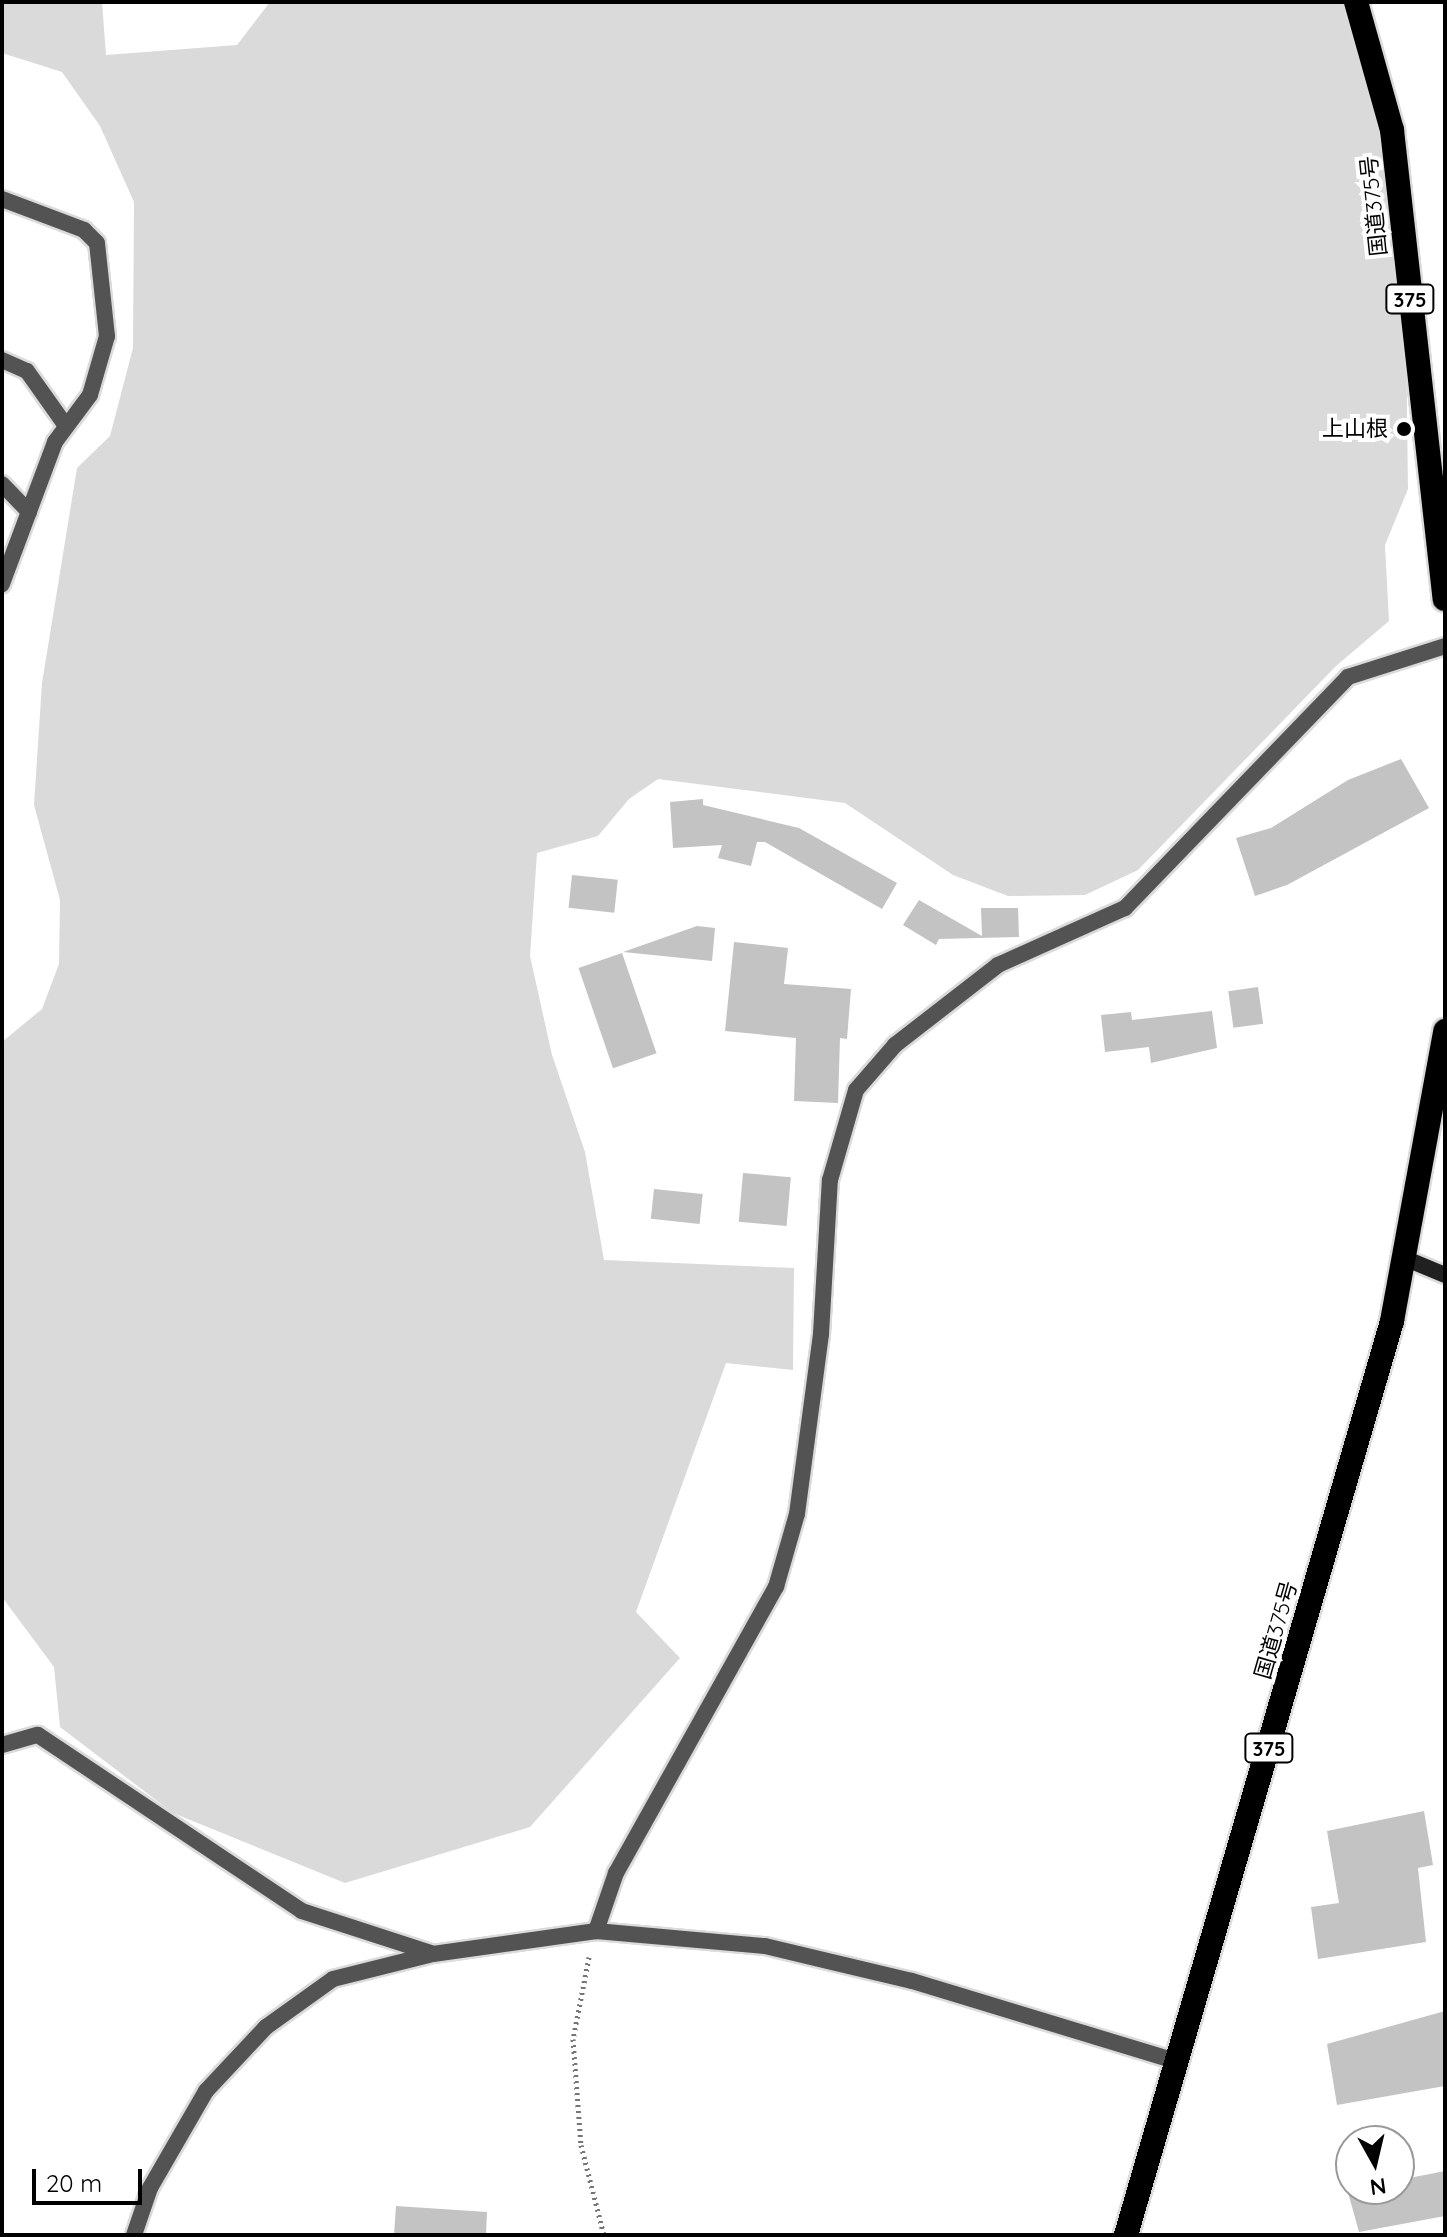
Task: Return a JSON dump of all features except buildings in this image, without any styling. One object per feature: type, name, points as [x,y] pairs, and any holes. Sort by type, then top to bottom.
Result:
[{"type":"highway","name":"国道375号","points":[[1356,2],[1392,130],[1445,599]]},
{"type":"highway","name":"国道375号","points":[[1126,2235],[1392,1321],[1445,1031]]},
{"type":"street","points":[[2,199],[84,230],[97,243],[107,336],[90,395],[66,426],[2,584]]},
{"type":"street","points":[[2,360],[27,371],[66,426]]},
{"type":"street","points":[[2,484],[29,512]]},
{"type":"street","points":[[596,1931],[622,1860],[776,1587],[797,1514],[805,1454],[830,1180],[856,1090],[895,1045],[998,965],[1125,908],[1348,677],[1445,646]]},
{"type":"street","points":[[1404,1258],[1445,1275]]},
{"type":"street","points":[[2,1745],[38,1735],[302,1911],[433,1954]]},
{"type":"street","points":[[134,2235],[150,2188],[206,2091],[266,2027],[333,1979],[433,1954],[596,1931],[765,1946],[912,1981],[1175,2061]]},
{"type":"path","points":[[596,1931],[573,2039],[581,2145],[604,2235]]},
{"type":"shaded area","points":[[2,2],[102,2],[106,55],[237,45],[270,2],[1360,2],[1405,251],[1408,489],[1385,545],[1389,621],[1336,666],[1138,870],[1085,895],[1008,896],[953,875],[845,803],[658,779],[629,799],[598,836],[537,853],[530,956],[552,1055],[585,1152],[604,1260],[794,1268],[793,1370],[726,1363],[636,1612],[680,1658],[530,1827],[345,1883],[173,1813],[60,1727],[54,1667],[2,1597],[2,1042],[42,1009],[59,964],[60,900],[34,805],[42,683],[77,468],[110,436],[133,348],[134,202],[100,126],[62,72],[2,53]]},
{"type":"place","name":"上山根","points":[[1404,429]]}]
